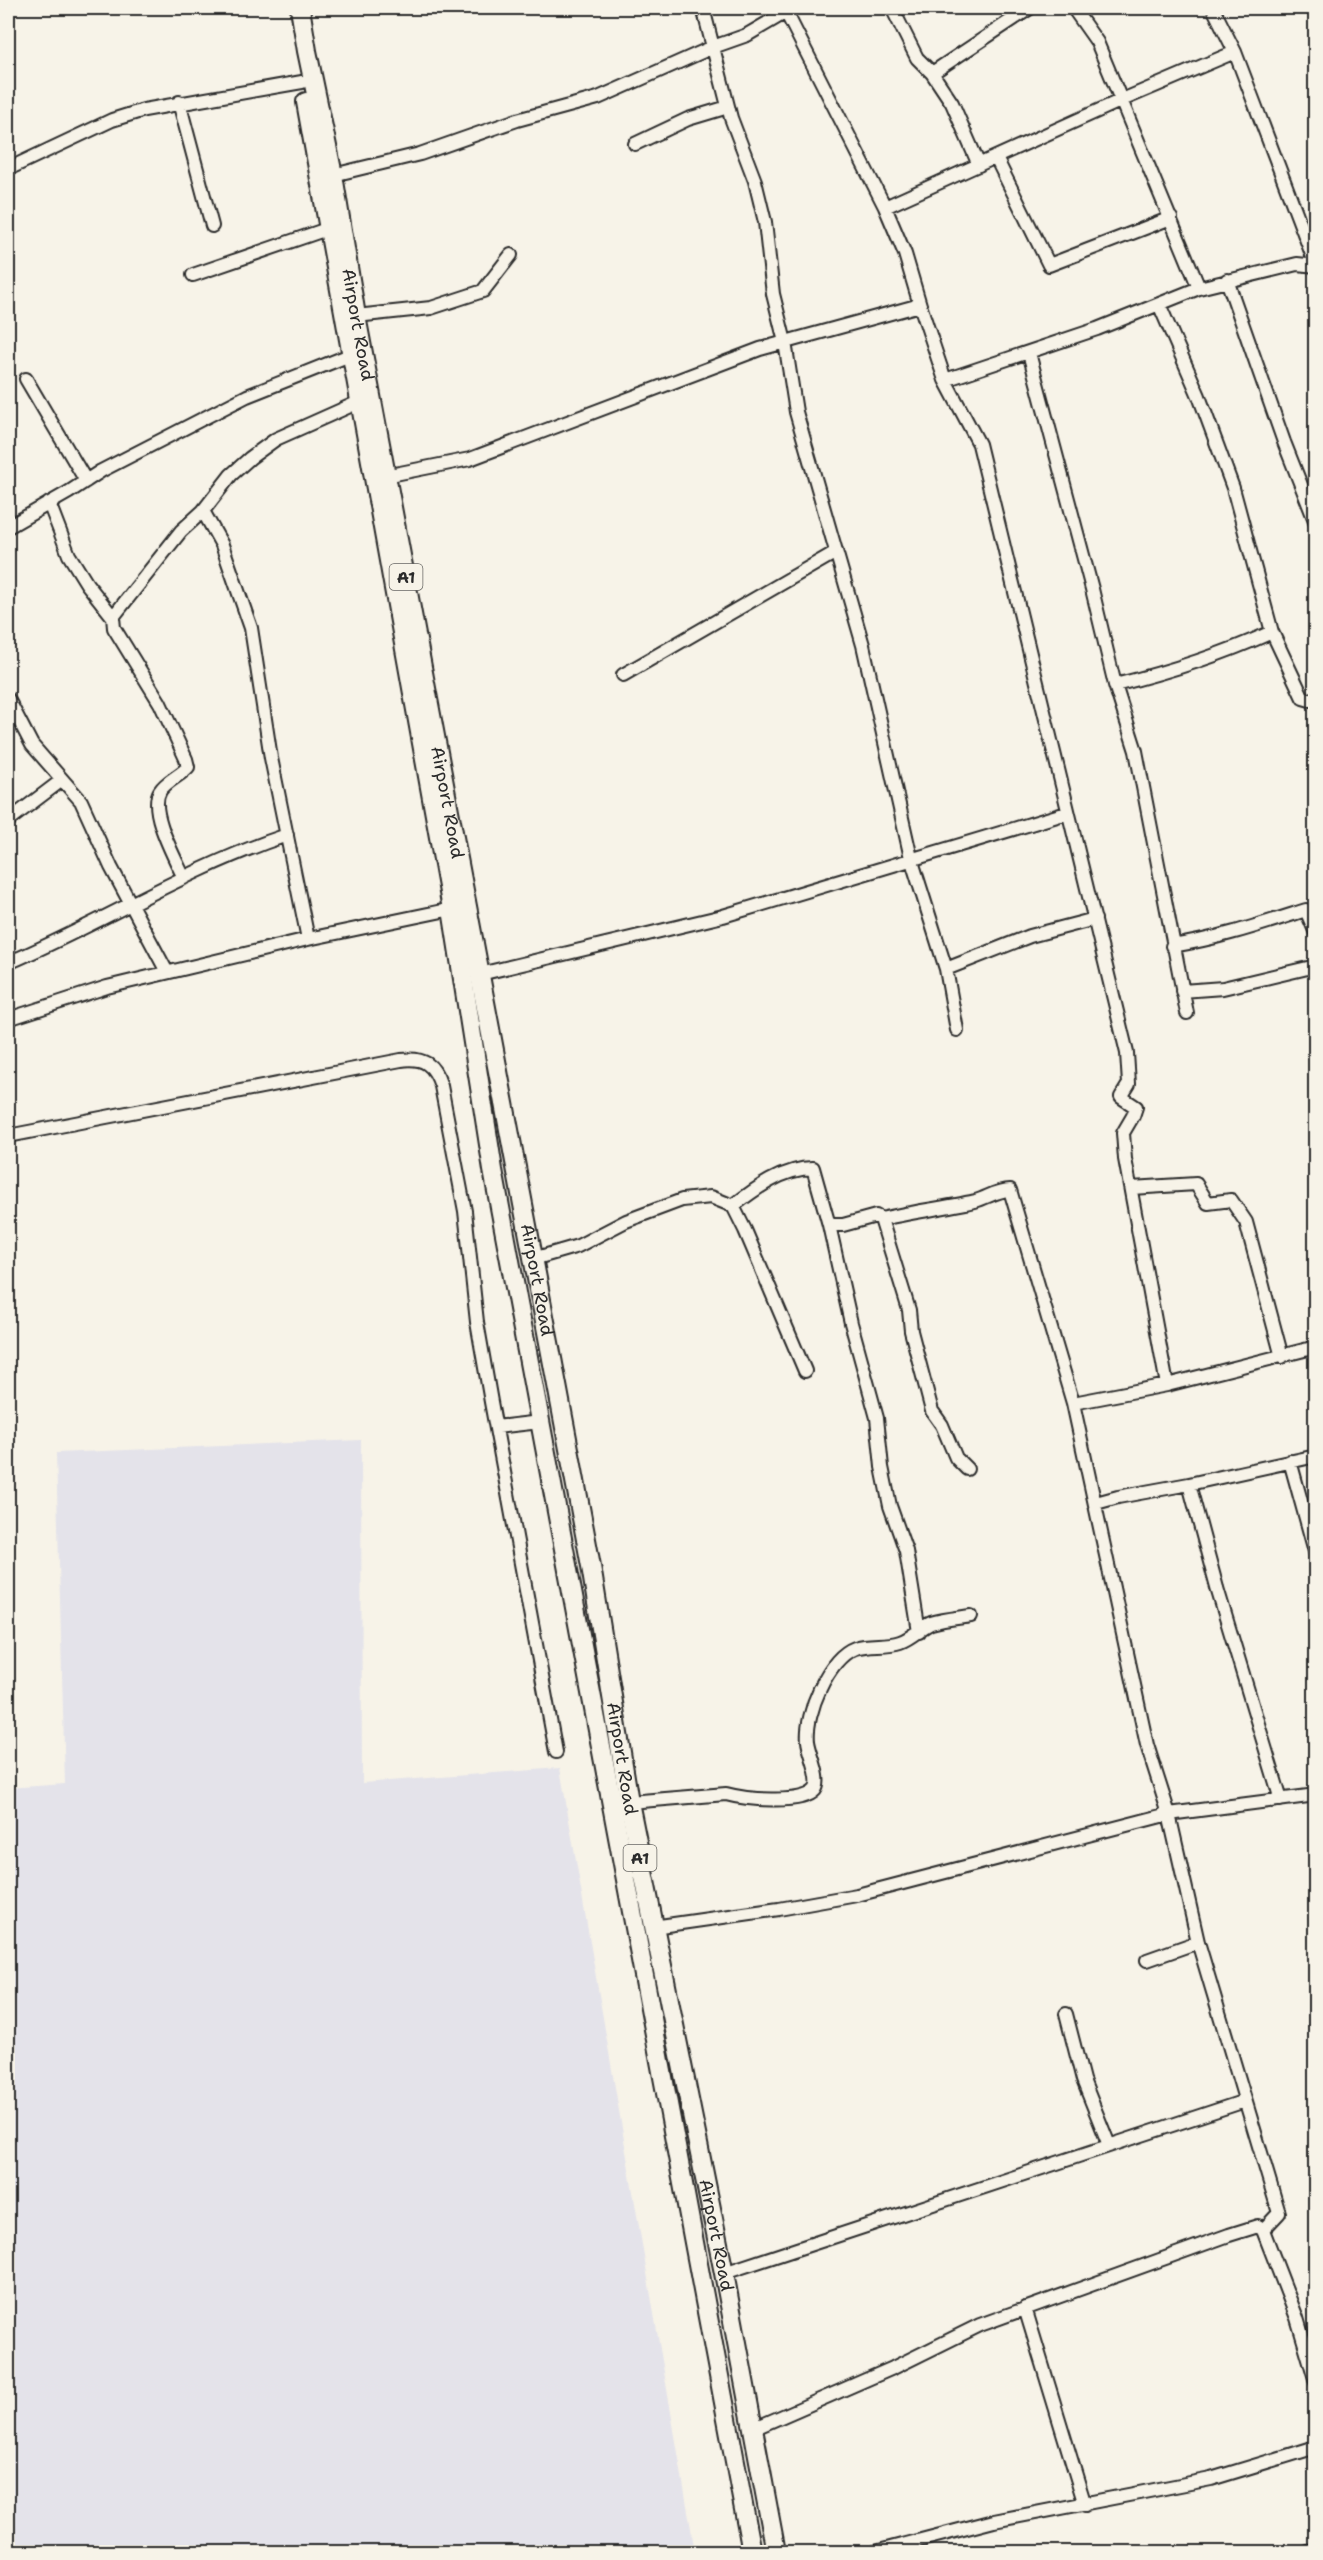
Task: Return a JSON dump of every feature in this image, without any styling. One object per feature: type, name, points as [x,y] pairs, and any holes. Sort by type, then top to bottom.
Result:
[{"type":"highway","name":"Airport Road","points":[[289,8],[359,402],[380,477],[480,974],[591,1566],[629,1802],[724,2273],[776,2553]]},
{"type":"highway","name":"Airport Road","points":[[300,8],[333,175],[493,1170],[752,2553]]},
{"type":"street","points":[[703,8],[728,107],[757,191],[765,222],[773,294],[785,342],[796,411],[863,645],[911,858],[946,969],[957,1030]]},
{"type":"street","points":[[892,8],[917,58],[932,73],[952,104],[979,165]]},
{"type":"street","points":[[932,73],[1030,8]]},
{"type":"street","points":[[1073,8],[1097,42],[1199,288]]},
{"type":"street","points":[[945,380],[1029,353],[1199,288],[1297,264],[1316,265],[1235,52],[1213,8]]},
{"type":"street","points":[[333,175],[420,154],[517,120],[598,98],[713,47],[747,35],[786,12],[885,207],[905,254],[945,380],[978,444],[1127,1053],[1129,1084],[1122,1097],[1136,1107],[1123,1133],[1125,1159],[1167,1385]]},
{"type":"street","points":[[885,207],[1122,100],[1235,52]]},
{"type":"street","points":[[8,169],[112,120],[144,110],[302,81]]},
{"type":"street","points":[[179,102],[212,226]]},
{"type":"street","points":[[635,144],[688,119],[728,107]]},
{"type":"street","points":[[996,158],[1049,265],[1171,218]]},
{"type":"street","points":[[193,275],[327,228]]},
{"type":"street","points":[[356,316],[431,308],[483,291],[511,255]]},
{"type":"street","points":[[1227,280],[1284,442],[1316,524]]},
{"type":"street","points":[[1159,304],[1199,396],[1233,488],[1272,632],[1303,698],[1310,700],[1316,698]]},
{"type":"street","points":[[380,477],[470,459],[785,342],[920,305]]},
{"type":"street","points":[[1029,353],[1092,589],[1115,685],[1136,751],[1172,946],[1187,1013]]},
{"type":"street","points":[[8,527],[101,471],[247,396],[350,354]]},
{"type":"street","points":[[26,379],[86,481]]},
{"type":"street","points":[[113,617],[180,531],[203,511],[231,475],[249,458],[276,440],[359,402]]},
{"type":"street","points":[[49,503],[69,555],[87,584],[113,617],[114,628],[160,703],[188,767],[161,789],[155,800],[158,815],[184,878]]},
{"type":"street","points":[[203,511],[222,544],[251,628],[271,758],[308,939]]},
{"type":"street","points":[[622,675],[836,552]]},
{"type":"street","points":[[1115,685],[1179,669],[1225,653],[1272,632]]},
{"type":"street","points":[[8,699],[32,745],[81,801],[111,867],[167,972]]},
{"type":"street","points":[[8,729],[20,723]]},
{"type":"street","points":[[8,821],[62,780]]},
{"type":"street","points":[[480,974],[723,916],[1067,813]]},
{"type":"street","points":[[8,963],[58,942],[241,850],[287,835]]},
{"type":"street","points":[[8,1019],[107,987],[167,972],[452,909]]},
{"type":"street","points":[[1172,946],[1224,936],[1306,909],[1316,933]]},
{"type":"street","points":[[946,969],[1030,936],[1095,919]]},
{"type":"street","points":[[1182,991],[1223,988],[1316,966]]},
{"type":"street","points":[[8,1136],[413,1058],[423,1060],[437,1073],[465,1210],[477,1323],[556,1752]]},
{"type":"street","points":[[732,1206],[772,1180],[799,1168],[813,1168],[829,1225],[850,1323],[877,1418],[882,1467],[890,1506],[906,1551],[919,1632]]},
{"type":"street","points":[[1131,1188],[1196,1184],[1208,1203],[1231,1200],[1246,1222],[1282,1357]]},
{"type":"street","points":[[881,1220],[958,1205],[985,1198],[1001,1190],[1011,1190],[1073,1403],[1148,1745],[1169,1814],[1198,1941],[1279,2212],[1263,2230]]},
{"type":"street","points":[[533,1259],[578,1246],[626,1221],[682,1200],[711,1197],[732,1206],[745,1230],[805,1371]]},
{"type":"street","points":[[829,1225],[843,1225],[876,1216],[881,1220],[909,1310],[911,1331],[932,1411],[942,1425],[956,1458],[967,1469]]},
{"type":"street","points":[[1073,1403],[1167,1385],[1316,1347]]},
{"type":"street","points":[[496,1427],[540,1422]]},
{"type":"street","points":[[1096,1503],[1316,1456]]},
{"type":"street","points":[[1290,1461],[1316,1555]]},
{"type":"street","points":[[1189,1484],[1217,1588],[1281,1800]]},
{"type":"street","points":[[629,1802],[726,1794],[741,1798],[776,1801],[815,1791],[816,1775],[808,1742],[808,1729],[816,1694],[829,1671],[853,1649],[876,1644],[899,1643],[929,1624],[971,1616]]},
{"type":"street","points":[[653,1927],[857,1895],[1169,1814],[1316,1795]]},
{"type":"street","points":[[1148,1960],[1198,1941]]},
{"type":"street","points":[[1066,2014],[1083,2080],[1108,2145]]},
{"type":"street","points":[[724,2273],[1245,2101]]},
{"type":"street","points":[[753,2429],[893,2368],[980,2325],[1258,2226],[1263,2230],[1296,2318],[1316,2382]]},
{"type":"street","points":[[1025,2308],[1085,2505]]},
{"type":"street","points":[[875,2553],[994,2522],[1211,2479],[1316,2447]]},
{"type":"street","points":[[1308,2553],[1316,2550]]},
{"type":"shaded area","points":[[361,1440],[362,1783],[560,1768],[695,2552],[8,2552],[8,1788],[65,1784],[56,1453]]}]
